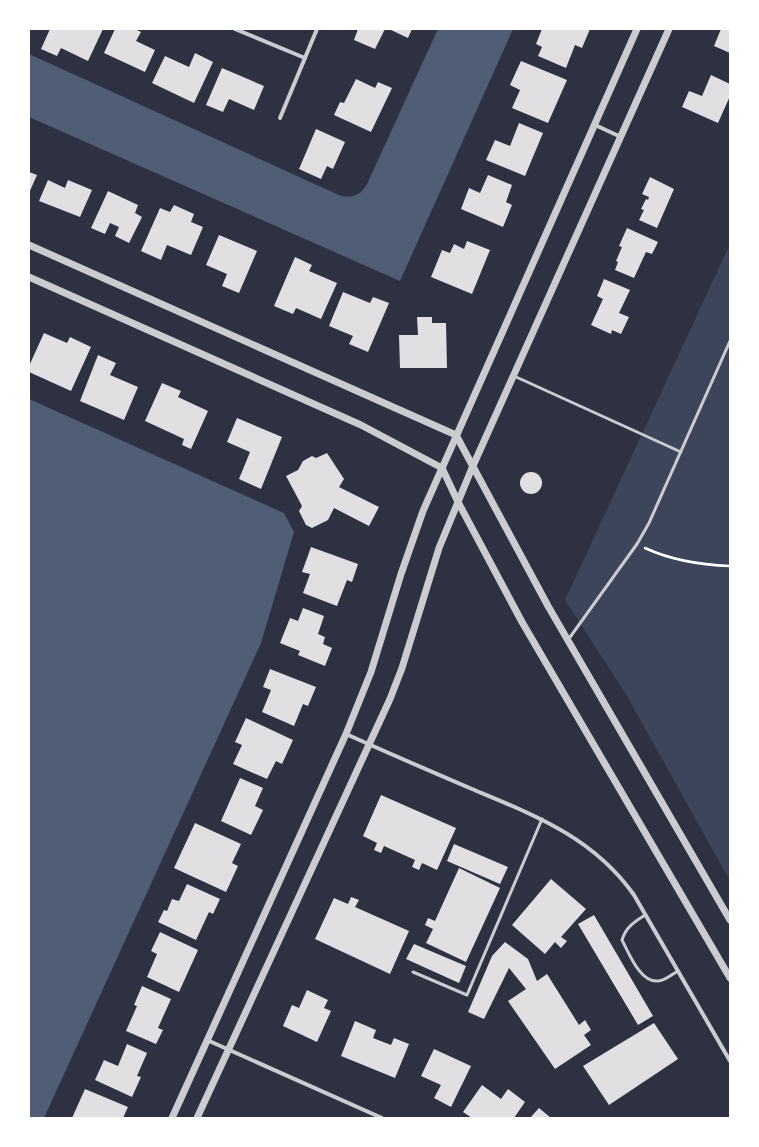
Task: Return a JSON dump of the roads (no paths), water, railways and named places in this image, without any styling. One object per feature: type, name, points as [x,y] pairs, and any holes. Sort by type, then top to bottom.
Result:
[{"type":"street","points":[[235,29],[305,58]]},
{"type":"street","points":[[280,118],[317,29]]},
{"type":"street","points":[[172,1118],[346,734],[371,672],[401,574],[423,511],[637,29]]},
{"type":"street","points":[[197,1118],[369,745],[402,668],[439,548],[472,468],[669,29]]},
{"type":"street","points":[[595,125],[621,137]]},
{"type":"street","points":[[29,245],[456,435],[472,468],[568,640],[730,920]]},
{"type":"street","points":[[29,277],[361,425],[442,468],[458,502],[522,622],[730,978]]},
{"type":"street","points":[[346,734],[542,819],[575,838],[593,851],[619,876],[634,895],[730,1061]]},
{"type":"street","points":[[207,1040],[382,1118]]},
{"type":"lane","points":[[568,640],[637,544],[655,512],[730,341]]},
{"type":"lane","points":[[514,376],[681,452]]},
{"type":"lane","points":[[413,972],[467,995],[542,819]]},
{"type":"lane","points":[[645,915],[632,923],[625,931],[622,940],[643,975],[656,981],[661,981],[678,971]]}]
